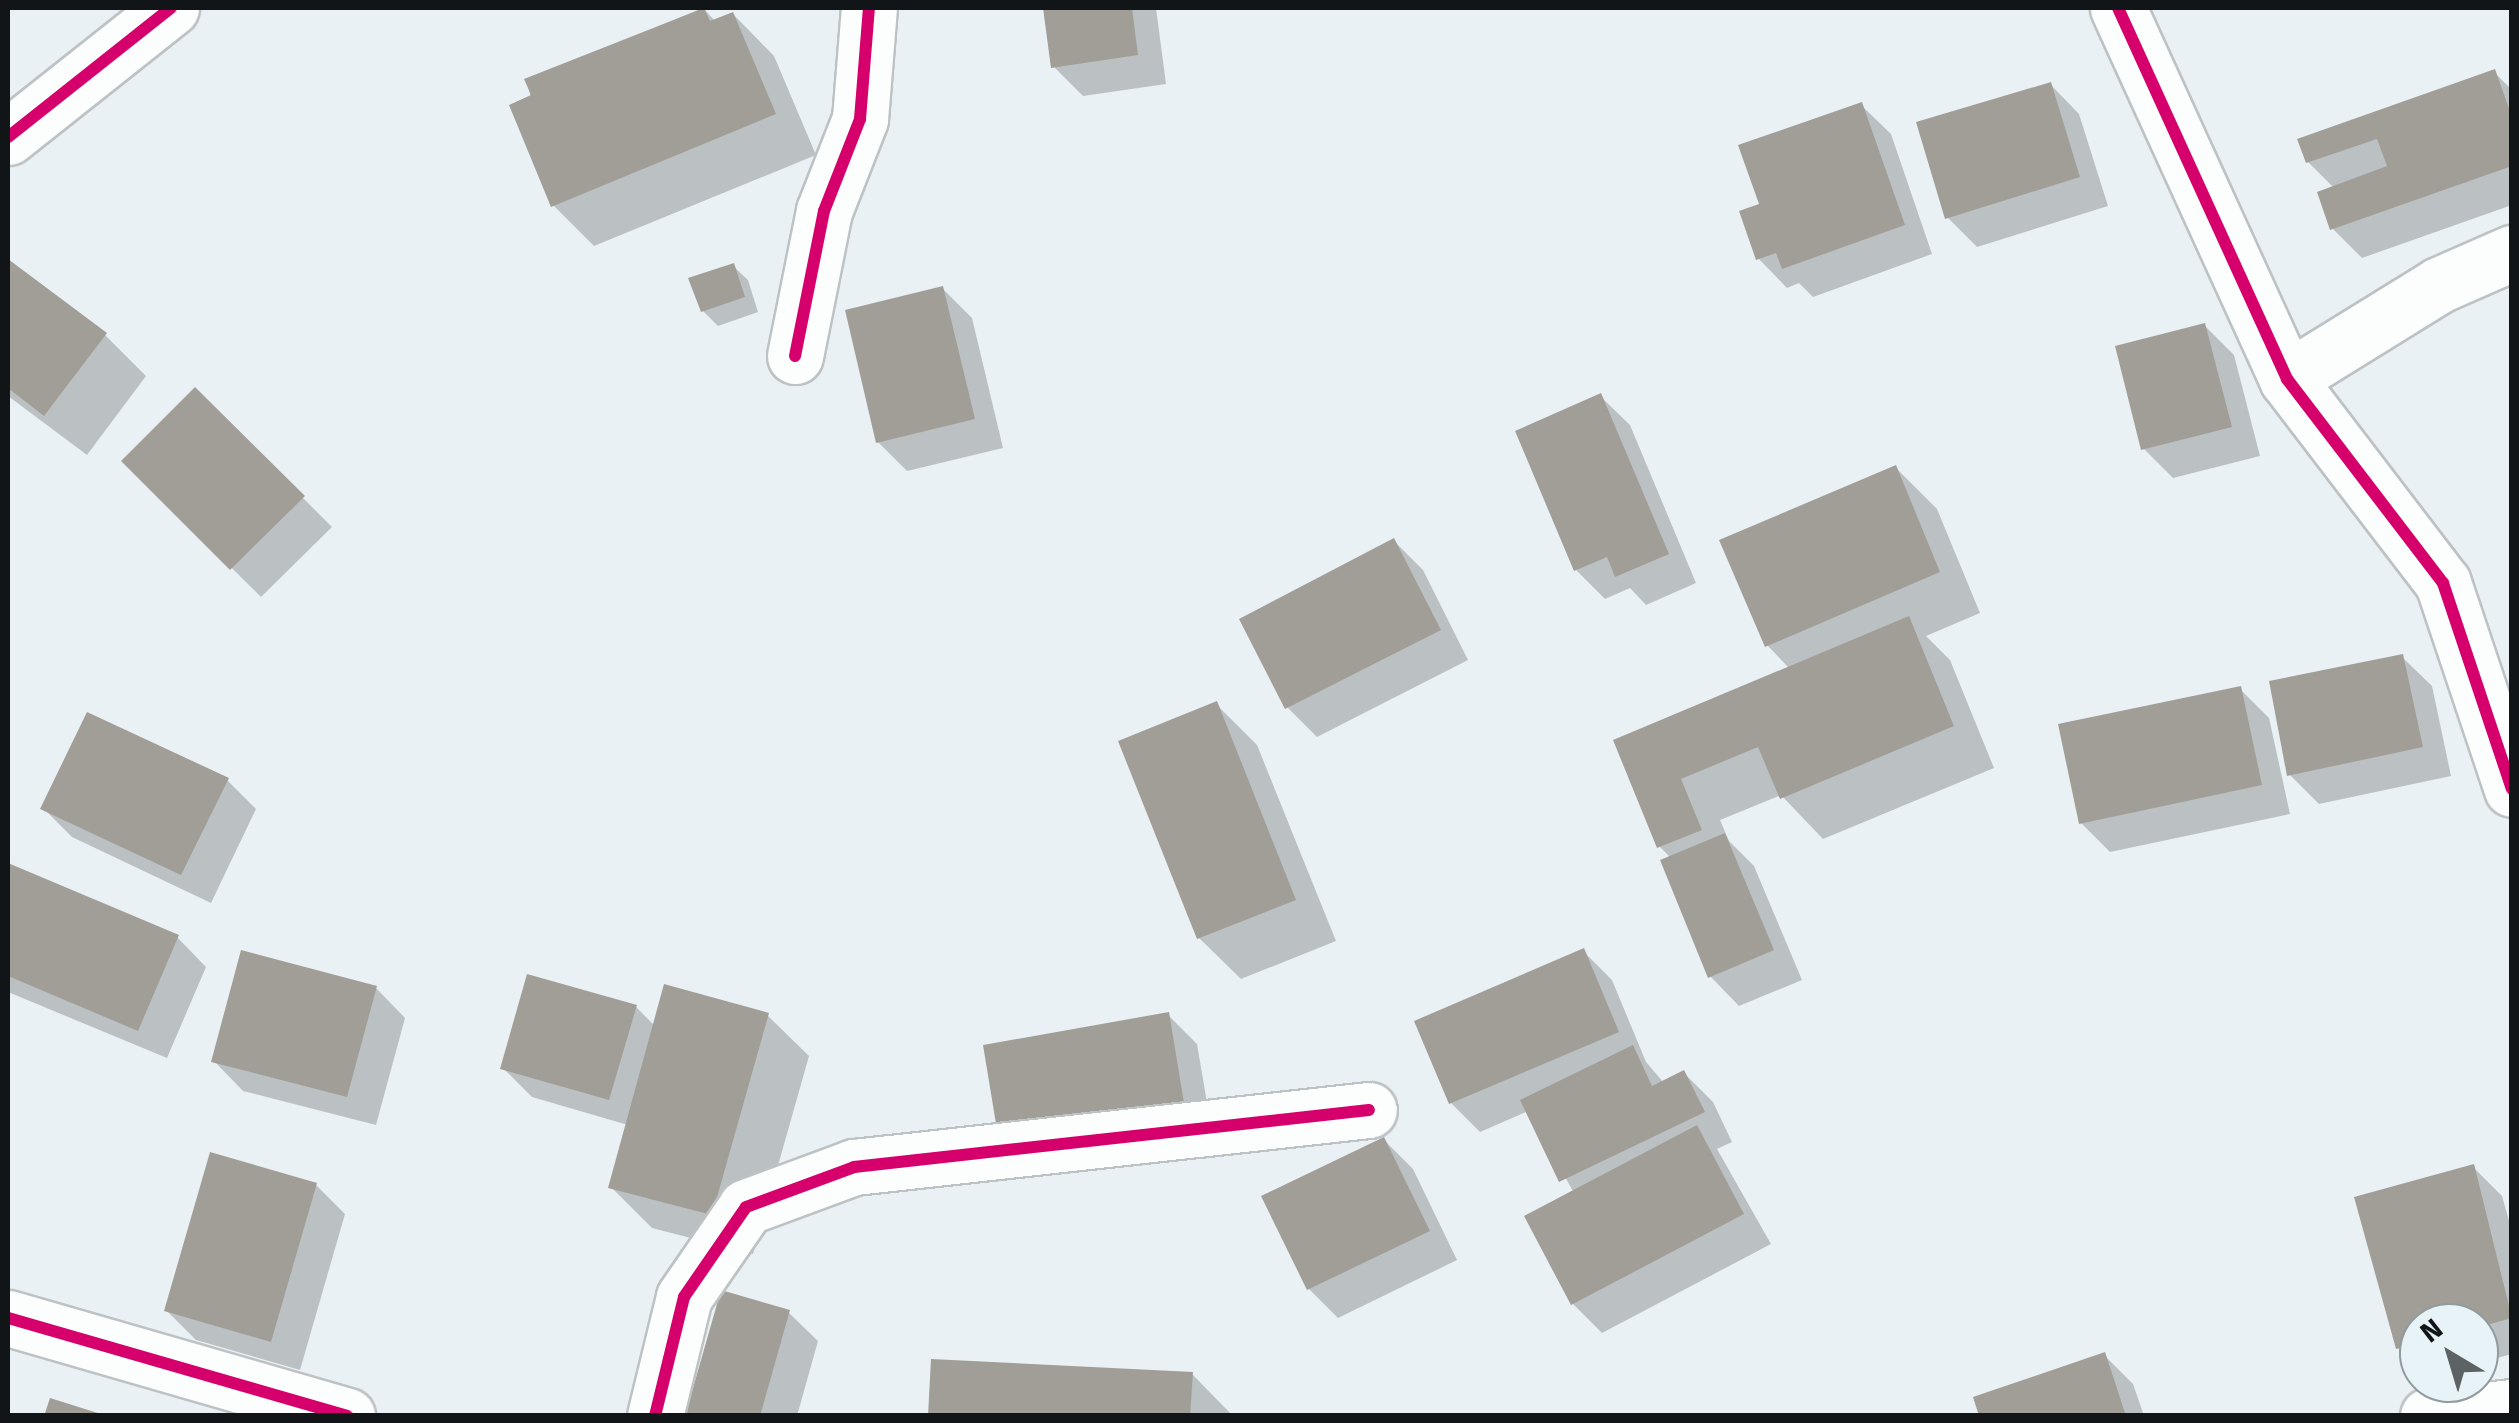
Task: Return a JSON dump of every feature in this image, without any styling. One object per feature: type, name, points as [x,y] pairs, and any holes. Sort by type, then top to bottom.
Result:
[{"type":"street","points":[[8,136],[171,8]]},
{"type":"street","points":[[795,356],[824,210],[860,119],[870,8]]},
{"type":"street","points":[[2118,8],[2287,379],[2443,584],[2512,789]]},
{"type":"street","points":[[2287,379],[2439,285],[2512,252]]},
{"type":"street","points":[[655,1416],[684,1297],[746,1207],[854,1166],[1369,1110]]},
{"type":"street","points":[[8,1318],[347,1416]]},
{"type":"street","points":[[2428,1416],[2512,1407]]},
{"type":"building","points":[[704,8],[710,21],[733,12],[776,114],[551,207],[509,105],[531,95],[524,79]]},
{"type":"building","points":[[1043,8],[1132,8],[1138,55],[1051,68]]},
{"type":"building","points":[[2495,69],[2512,117],[2512,166],[2330,230],[2317,192],[2387,166],[2377,139],[2306,163],[2297,139]]},
{"type":"building","points":[[2051,82],[2080,177],[1945,219],[1916,122]]},
{"type":"building","points":[[1862,102],[1905,225],[1782,269],[1776,253],[1756,260],[1739,211],[1759,204],[1738,145]]},
{"type":"building","points":[[8,259],[107,333],[44,416],[8,388]]},
{"type":"building","points":[[734,263],[745,297],[701,312],[688,278]]},
{"type":"building","points":[[943,286],[975,419],[876,443],[845,310]]},
{"type":"building","points":[[2205,323],[2232,427],[2141,450],[2115,346]]},
{"type":"building","points":[[195,387],[305,496],[230,570],[121,461]]},
{"type":"building","points":[[1601,393],[1669,554],[1615,577],[1607,557],[1574,571],[1515,431]]},
{"type":"building","points":[[1896,465],[1940,572],[1765,647],[1719,540]]},
{"type":"building","points":[[1394,538],[1441,630],[1285,709],[1239,619]]},
{"type":"building","points":[[1909,616],[1954,726],[1780,799],[1758,747],[1681,779],[1702,830],[1657,848],[1613,740]]},
{"type":"building","points":[[2403,654],[2423,747],[2287,776],[2269,681]]},
{"type":"building","points":[[2241,686],[2262,785],[2079,824],[2058,724]]},
{"type":"building","points":[[1217,701],[1296,900],[1197,939],[1118,741]]},
{"type":"building","points":[[87,712],[229,778],[181,875],[40,809]]},
{"type":"building","points":[[1725,833],[1774,950],[1708,978],[1660,860]]},
{"type":"building","points":[[8,863],[179,935],[138,1031],[8,976]]},
{"type":"building","points":[[1584,948],[1619,1032],[1449,1104],[1414,1021]]},
{"type":"building","points":[[241,950],[377,986],[347,1097],[211,1062]]},
{"type":"building","points":[[527,974],[637,1005],[609,1100],[500,1069]]},
{"type":"building","points":[[664,984],[769,1013],[712,1215],[608,1188]]},
{"type":"building","points":[[1169,1012],[1185,1109],[999,1142],[983,1045]]},
{"type":"building","points":[[1633,1045],[1652,1086],[1684,1070],[1705,1112],[1559,1182],[1520,1100]]},
{"type":"building","points":[[1697,1125],[1744,1214],[1571,1305],[1524,1216]]},
{"type":"building","points":[[1384,1137],[1430,1231],[1307,1290],[1261,1196]]},
{"type":"building","points":[[210,1152],[317,1183],[271,1342],[164,1311]]},
{"type":"building","points":[[2474,1164],[2512,1318],[2499,1322],[2499,1303],[2399,1303],[2396,1349],[2354,1197]]},
{"type":"building","points":[[721,1290],[790,1310],[760,1416],[685,1416]]},
{"type":"building","points":[[2105,1352],[2126,1416],[1979,1416],[1973,1397]]},
{"type":"building","points":[[931,1359],[1193,1372],[1190,1416],[928,1416]]},
{"type":"building","points":[[50,1398],[104,1415],[104,1416],[44,1416]]},
{"type":"cycle path","points":[[8,137],[171,8]]},
{"type":"cycle path","points":[[795,356],[824,211],[860,119],[869,8]]},
{"type":"cycle path","points":[[2118,8],[2287,379],[2443,583],[2512,789]]},
{"type":"cycle path","points":[[655,1416],[684,1297],[746,1207],[854,1167],[1369,1110]]},
{"type":"cycle path","points":[[8,1318],[347,1416]]}]
